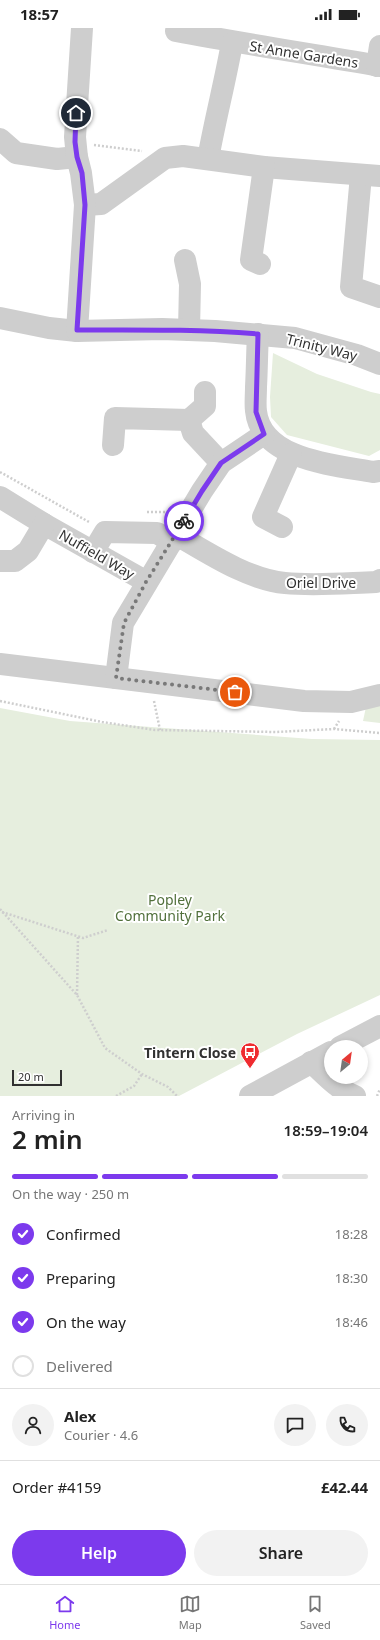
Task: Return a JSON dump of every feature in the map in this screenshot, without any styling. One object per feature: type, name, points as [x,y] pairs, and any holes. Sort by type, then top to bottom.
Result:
[{"type":"street","points":[[77,330],[85,205],[82,173],[76,150],[79,59],[82,28]]},
{"type":"street","name":"St Anne Gardens","points":[[176,31],[232,43],[328,56],[379,59]]},
{"type":"street","name":"St Anne Gardens","points":[[208,159],[216,113],[224,88],[232,43]]},
{"type":"street","points":[[0,139],[16,154],[57,159],[76,150]]},
{"type":"street","points":[[85,205],[101,204],[165,158],[183,156],[264,167],[370,175],[356,227],[351,287],[380,296]]},
{"type":"street","points":[[260,264],[251,260],[264,167]]},
{"type":"street","points":[[185,260],[190,284],[189,330]]},
{"type":"street","name":"Trinity Way","points":[[0,318],[49,328],[77,330],[189,330],[258,334],[295,338],[343,350],[380,364]]},
{"type":"street","points":[[258,334],[256,412],[264,434],[274,444],[291,454],[325,463],[373,472],[380,471]]},
{"type":"street","points":[[113,445],[115,418],[188,420],[205,406],[205,392]]},
{"type":"street","points":[[188,420],[193,433],[221,463],[264,434]]},
{"type":"street","points":[[282,527],[263,517],[291,454]]},
{"type":"street","name":"Nuffield Way","points":[[0,497],[146,582],[221,463]]},
{"type":"street","points":[[0,561],[16,561],[28,551],[44,524]]},
{"type":"street","name":"Oriel Drive","points":[[93,552],[105,532],[178,533],[226,563],[262,578],[284,583],[334,584],[380,580]]},
{"type":"street","points":[[116,678],[124,623],[146,582]]},
{"type":"street","points":[[0,664],[304,701],[351,702],[380,695]]},
{"type":"street","points":[[353,1040],[380,1026]]},
{"type":"street","points":[[250,1096],[324,1056]]},
{"type":"street","points":[[311,1062],[335,1084],[348,1094],[355,1096]]},
{"type":"path","points":[[76,150],[157,152],[165,158]]},
{"type":"path","points":[[0,472],[90,523],[95,518]]},
{"type":"path","points":[[145,512],[167,512],[178,533]]},
{"type":"path","points":[[148,698],[154,701],[160,730]]},
{"type":"path","points":[[0,701],[102,722],[160,730],[276,732],[334,729],[380,734]]},
{"type":"path","points":[[0,909],[77,995],[105,1048],[142,1074],[168,1087],[177,1096]]},
{"type":"path","points":[[2,912],[78,935],[83,938],[108,930]]},
{"type":"path","points":[[77,995],[78,935]]},
{"type":"path","points":[[116,1096],[134,1086],[142,1074]]},
{"type":"path","points":[[377,1096],[380,1089]]},
{"type":"green space","points":[[273,353],[317,374],[380,394],[380,450],[369,456],[287,435],[271,417],[270,397]]},
{"type":"green space","points":[[380,703],[380,723],[363,721],[366,707]]},
{"type":"green space","name":"Popley Community Park","points":[[0,708],[70,721],[312,739],[380,740],[380,995],[297,1034],[179,1096],[0,1096]]},
{"type":"way so far","points":[[184,521],[177,535],[146,582],[124,623],[116,678],[144,680],[235,692]]},
{"type":"place","name":"Tintern Close","points":[[250,1069]]},
{"type":"route","points":[[76,113],[74,137],[77,157],[82,173],[85,205],[77,330],[162,329],[258,334],[256,412],[264,434],[221,463],[184,521]]}]
